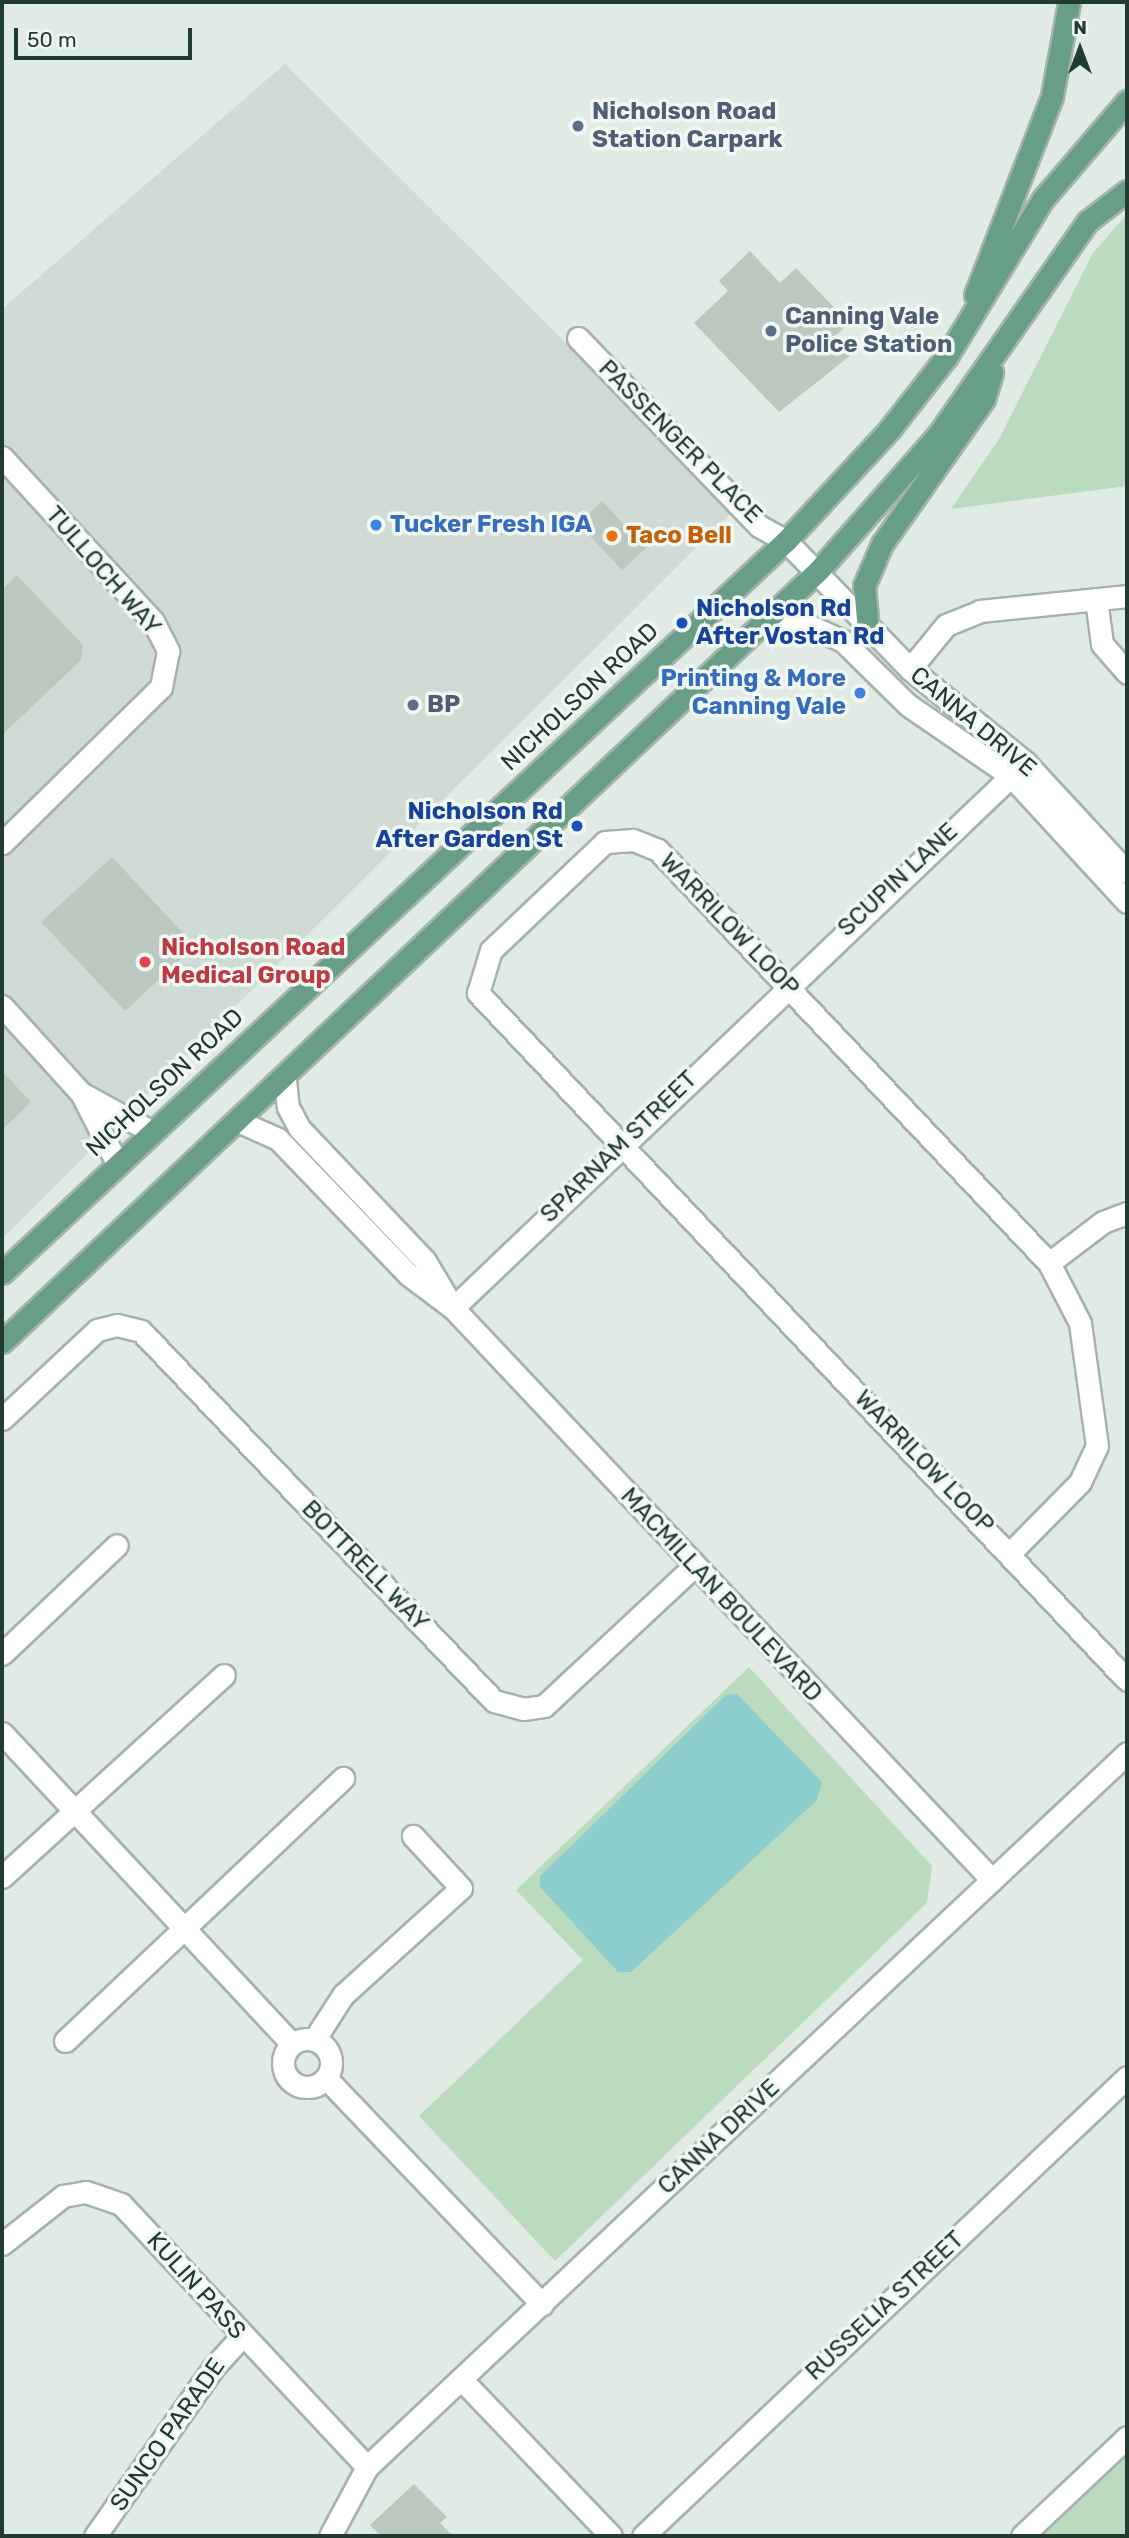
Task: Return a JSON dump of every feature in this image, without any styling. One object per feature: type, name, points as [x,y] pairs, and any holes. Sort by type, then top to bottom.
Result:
[{"type":"main road","points":[[959,339],[1052,96],[1069,2]]},
{"type":"main road","name":"NICHOLSON ROAD","points":[[2,1273],[150,1131],[786,541],[889,430],[959,339],[1043,200],[1127,101]]},
{"type":"main road","points":[[2,1342],[285,1080],[818,571],[887,497],[998,353],[1088,221],[1127,191]]},
{"type":"main road","points":[[868,629],[868,574],[904,509],[984,399],[998,353]]},
{"type":"street","name":"PASSENGER PLACE","points":[[578,338],[759,526],[786,541],[818,571]]},
{"type":"street","name":"TULLOCH WAY","points":[[2,457],[153,621],[168,651],[161,687],[2,843]]},
{"type":"street","name":"CANNA DRIVE","points":[[818,571],[868,629],[910,669],[1026,763],[1127,872]]},
{"type":"street","points":[[910,669],[946,625],[980,611],[1127,596]]},
{"type":"street","points":[[1096,599],[1102,644],[1127,673]]},
{"type":"street","name":"CANNA DRIVE","points":[[760,626],[799,621],[832,632],[908,705],[1011,776],[1127,902]]},
{"type":"street","name":"SCUPIN LANE","points":[[786,986],[1011,776]]},
{"type":"street","name":"WARRILOW LOOP","points":[[1010,1553],[1080,1482],[1097,1446],[1080,1323],[1049,1263],[658,850],[633,840],[605,842],[491,950],[478,993],[1010,1553],[1127,1680]]},
{"type":"street","name":"SPARNAM STREET","points":[[453,1308],[786,986]]},
{"type":"street","points":[[2,1006],[80,1093],[117,1163]]},
{"type":"street","name":"MACMILLAN BOULEVARD","points":[[285,1080],[288,1107],[299,1128],[425,1261],[453,1308]]},
{"type":"street","points":[[80,1093],[150,1131]]},
{"type":"street","name":"MACMILLAN BOULEVARD","points":[[240,1122],[278,1139],[410,1275],[453,1308],[693,1567],[992,1880]]},
{"type":"street","points":[[1049,1263],[1104,1222],[1127,1213]]},
{"type":"street","name":"BOTTRELL WAY","points":[[2,1419],[97,1330],[117,1325],[141,1331],[494,1701],[523,1709],[544,1706],[693,1567]]},
{"type":"street","points":[[2,1654],[117,1545]]},
{"type":"street","points":[[2,1877],[224,1675]]},
{"type":"street","points":[[2,1733],[292,2044]]},
{"type":"street","name":"CANNA DRIVE","points":[[330,2536],[367,2467],[463,2381],[1127,1753]]},
{"type":"street","points":[[65,2041],[343,1778]]},
{"type":"street","points":[[314,2040],[331,2059],[326,2078],[314,2085],[289,2079],[284,2056],[292,2044],[314,2040],[344,1995],[461,1888],[413,1836]]},
{"type":"street","name":"RUSSELIA STREET","points":[[642,2536],[1127,2077]]},
{"type":"street","points":[[326,2078],[542,2304]]},
{"type":"street","name":"KULIN PASS","points":[[5,2235],[63,2196],[105,2197],[121,2204],[367,2467]]},
{"type":"street","name":"SUNCO PARADE","points":[[95,2536],[212,2368],[242,2336]]},
{"type":"street","points":[[463,2381],[611,2536]]},
{"type":"street","points":[[1022,2536],[1127,2437]]},
{"type":"shaded area","points":[[285,64],[734,510],[2,1239],[2,309]]},
{"type":"green space","points":[[1127,214],[1127,486],[951,509],[999,439],[1093,253]]},
{"type":"green space","points":[[749,1667],[932,1866],[927,1903],[555,2261],[419,2116],[583,1960],[516,1890]]},
{"type":"green space","points":[[1127,2452],[1127,2536],[1043,2536],[1055,2521]]},
{"type":"water","points":[[737,1694],[822,1782],[817,1800],[631,1972],[618,1972],[540,1887],[540,1876],[726,1695]]},
{"type":"building","name":"Canning Vale Police Station","points":[[750,251],[780,283],[796,268],[849,323],[833,338],[850,356],[779,412],[694,323],[728,291],[719,281]]},
{"type":"building","name":"Taco Bell","points":[[602,501],[646,548],[622,570],[579,524]]},
{"type":"building","points":[[17,575],[83,645],[81,660],[2,735],[2,590]]},
{"type":"building","points":[[112,857],[195,946],[125,1011],[41,922]]},
{"type":"building","points":[[2,1071],[31,1102],[2,1130]]},
{"type":"building","points":[[414,2484],[447,2517],[440,2523],[453,2536],[381,2536],[370,2525]]},
{"type":"place","name":"Nicholson Road Station Carpark","points":[[578,126]]},
{"type":"place","name":"Canning Vale Police Station","points":[[771,331]]},
{"type":"place","name":"Tucker Fresh IGA","points":[[376,525]]},
{"type":"place","name":"Taco Bell","points":[[612,536]]},
{"type":"place","name":"Nicholson Rd After Vostan Rd","points":[[682,623]]},
{"type":"place","name":"Printing & More Canning Vale","points":[[860,693]]},
{"type":"place","name":"BP","points":[[413,705]]},
{"type":"place","name":"Nicholson Rd After Garden St","points":[[577,826]]},
{"type":"place","name":"Nicholson Road Medical Group","points":[[145,962]]}]
